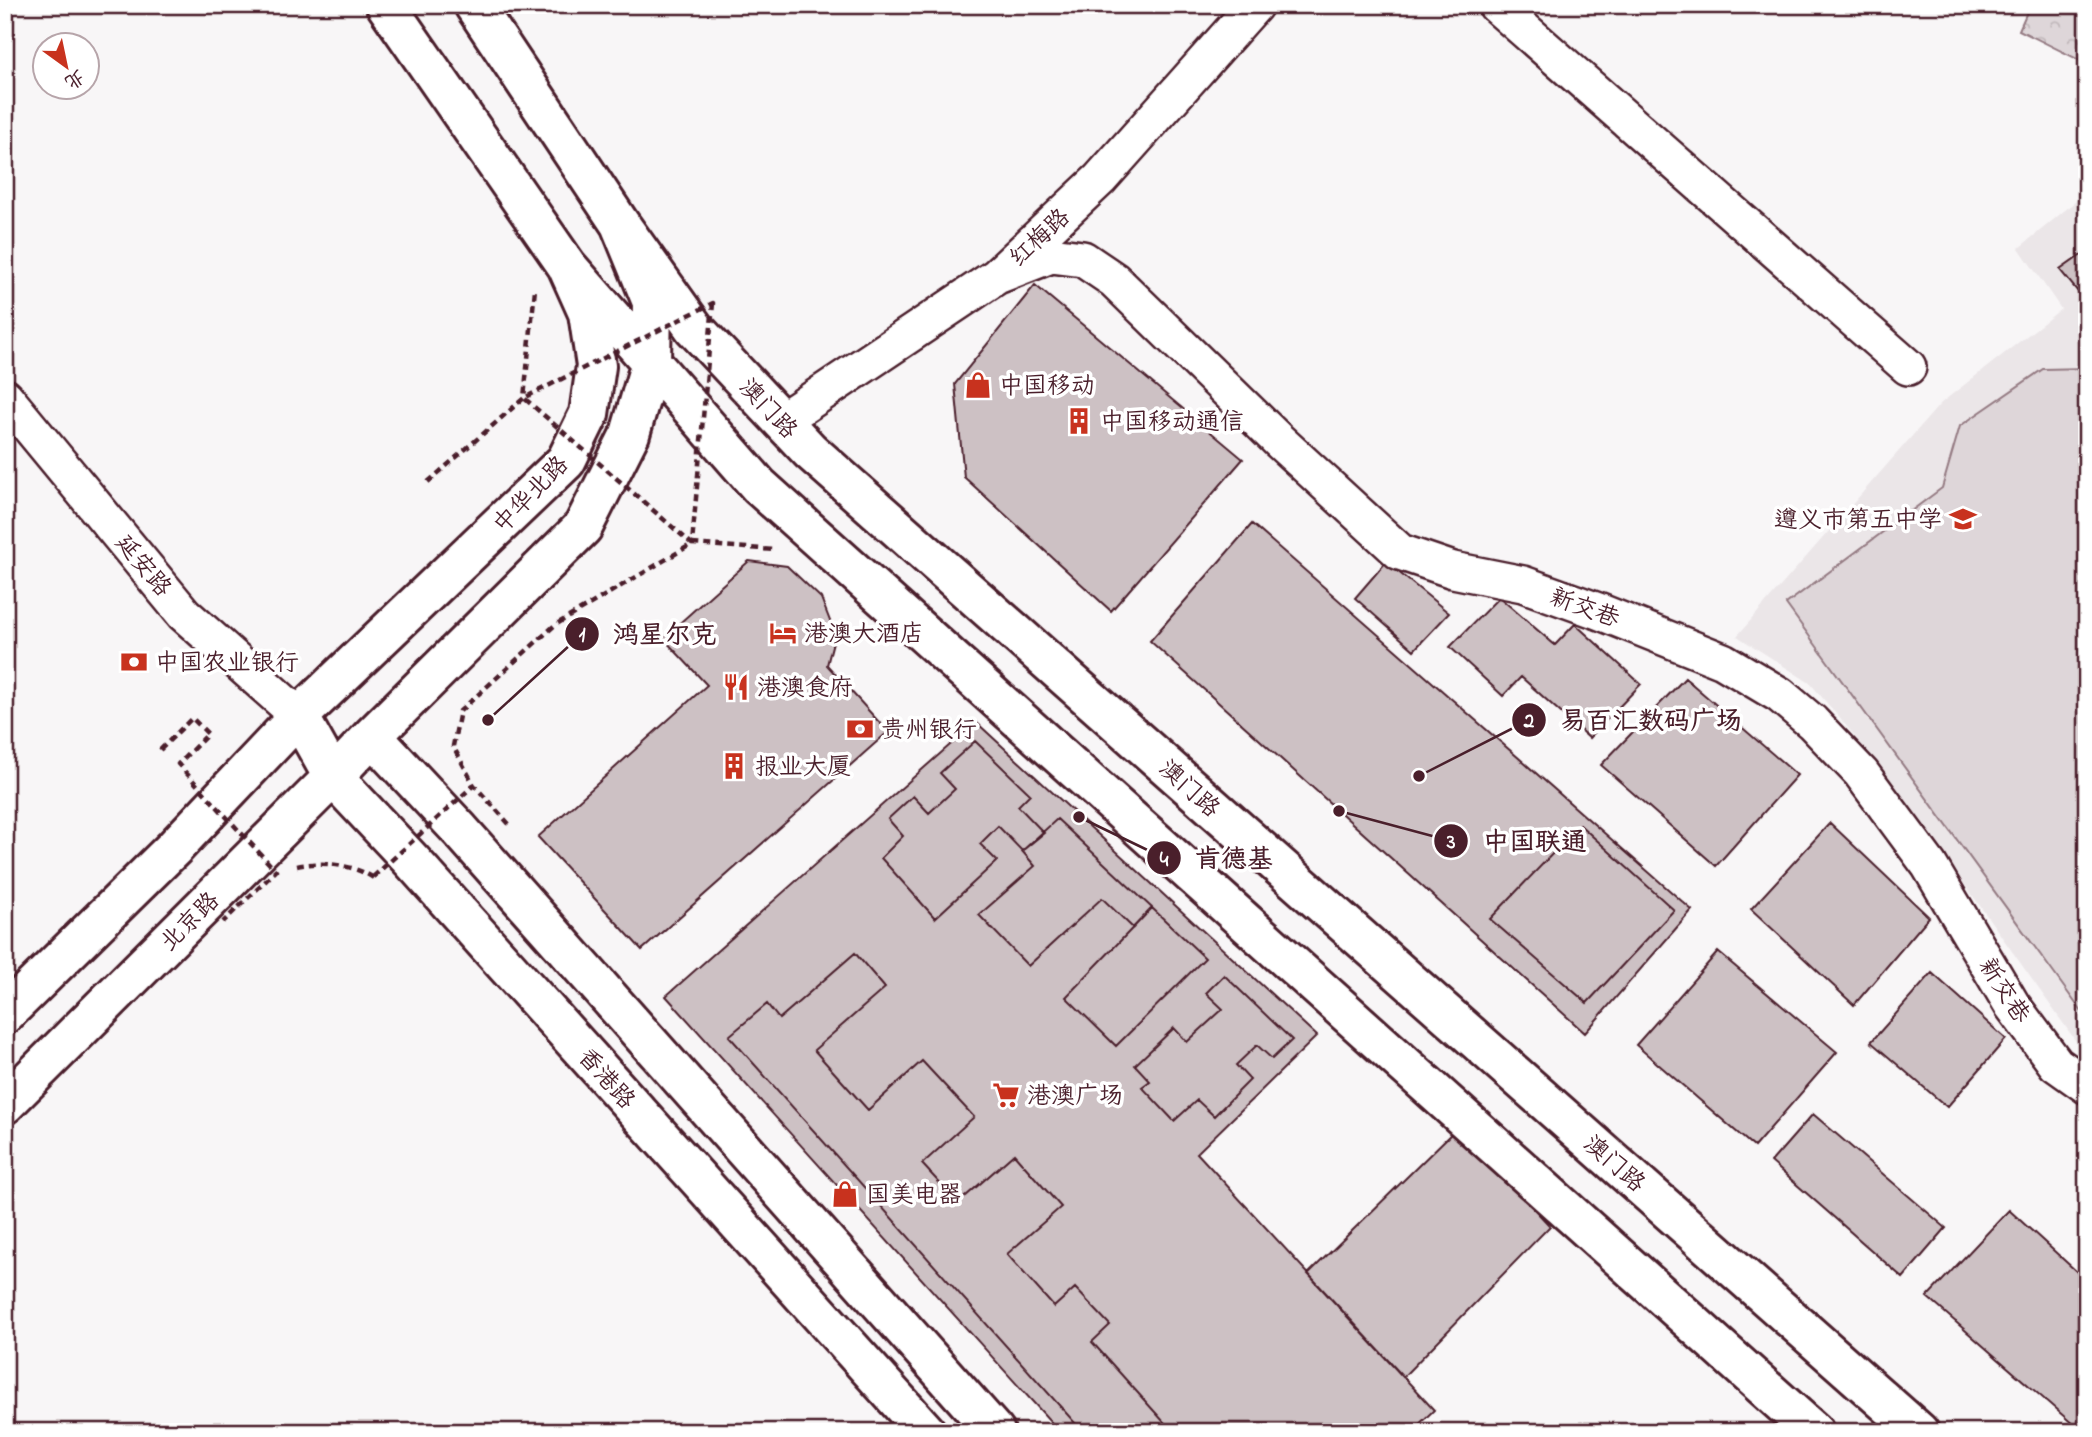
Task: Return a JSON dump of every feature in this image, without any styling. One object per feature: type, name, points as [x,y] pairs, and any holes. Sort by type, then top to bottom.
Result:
[{"type":"main road","name":"中华北路","points":[[299,716],[566,461],[589,414],[596,366],[588,313],[567,266],[386,5]]},
{"type":"main road","name":"中华北路","points":[[372,736],[583,527],[631,434],[651,362],[652,302],[620,224],[474,5]]},
{"type":"main road","name":"澳门路","points":[[620,224],[694,328],[810,451],[1919,1432]]},
{"type":"main road","points":[[567,266],[759,486],[1814,1432]]},
{"type":"main road","points":[[5,1014],[174,848],[299,716],[372,736],[460,831],[995,1432]]},
{"type":"main road","name":"香港路","points":[[299,716],[333,777],[412,861],[926,1432]]},
{"type":"main road","name":"北京路","points":[[5,1104],[372,736]]},
{"type":"street","name":"红梅路","points":[[782,421],[997,276],[1100,179],[1255,5]]},
{"type":"street","points":[[1496,5],[1908,367]]},
{"type":"street","name":"新交巷","points":[[997,276],[1051,255],[1083,259],[1114,280],[1279,440],[1400,552],[1453,570],[1523,584],[1598,611],[1723,661],[1780,695],[1812,722],[1861,773],[1929,865],[2012,1005],[2056,1065],[2087,1086]]},
{"type":"street","name":"延安路","points":[[5,397],[184,614],[299,716]]},
{"type":"path","points":[[524,398],[535,288]]},
{"type":"path","points":[[428,482],[524,398],[713,303],[692,544]]},
{"type":"path","points":[[524,398],[692,544]]},
{"type":"path","points":[[509,824],[474,785],[453,746],[460,711],[555,625],[594,599],[692,544],[782,550]]},
{"type":"path","points":[[160,750],[192,718],[208,734],[178,764],[276,871]]},
{"type":"path","points":[[373,877],[474,785]]},
{"type":"path","points":[[223,922],[276,871],[309,863],[349,867],[373,877],[382,886]]},
{"type":"shaded area","name":"遵义市第五中学","points":[[2087,192],[2087,1051],[2080,1047],[1885,772],[1810,683],[1737,636],[1941,403],[2061,309],[2019,248]]},
{"type":"green space","points":[[2030,5],[2087,5],[2087,64],[2019,30]]},
{"type":"green space","name":"遵义市第五中学","points":[[2087,368],[2087,1019],[1786,604],[1942,488],[1960,426],[2043,369]]},
{"type":"building","points":[[2087,251],[2087,303],[2060,270]]},
{"type":"building","name":"中国移动通信","points":[[1035,285],[1243,459],[1111,611],[964,477],[955,384]]},
{"type":"building","points":[[1252,524],[1692,910],[1585,1033],[1150,641]]},
{"type":"building","name":"报业大厦","points":[[749,561],[787,566],[821,598],[835,634],[827,665],[888,732],[642,950],[538,837],[707,685],[663,638]]},
{"type":"building","points":[[1386,562],[1449,613],[1414,650],[1355,598]]},
{"type":"building","points":[[1499,597],[1555,645],[1575,624],[1641,684],[1589,738],[1521,677],[1503,696],[1450,647]]},
{"type":"building","points":[[1685,678],[1797,775],[1716,866],[1601,765]]},
{"type":"building","name":"港澳广场","points":[[976,722],[1317,1036],[1197,1153],[1434,1410],[1411,1432],[1060,1432],[666,996]]},
{"type":"building","points":[[975,741],[1030,794],[1018,806],[1044,833],[1022,851],[998,826],[980,844],[997,861],[935,918],[881,858],[903,836],[888,819],[913,796],[929,813],[955,789],[940,773]]},
{"type":"building","points":[[1057,819],[1152,908],[1133,928],[1102,898],[1028,966],[979,915],[1035,866],[1022,851]]},
{"type":"building","points":[[1830,823],[1929,917],[1854,1005],[1751,909]]},
{"type":"building","points":[[1580,825],[1674,910],[1587,1003],[1490,919]]},
{"type":"building","points":[[1152,908],[1205,958],[1116,1046],[1066,997]]},
{"type":"building","points":[[1718,952],[1837,1052],[1754,1147],[1636,1045]]},
{"type":"building","points":[[855,953],[885,988],[814,1050],[868,1110],[922,1061],[974,1117],[922,1164],[958,1203],[1014,1154],[1061,1207],[1007,1254],[1054,1307],[1075,1288],[1110,1325],[1092,1342],[1173,1432],[1083,1432],[729,1036],[767,1004],[779,1019]]},
{"type":"building","points":[[1932,973],[2006,1039],[1947,1107],[1871,1042]]},
{"type":"building","points":[[1224,975],[1292,1040],[1272,1059],[1257,1045],[1236,1065],[1250,1080],[1214,1116],[1197,1100],[1174,1121],[1142,1087],[1150,1081],[1135,1065],[1174,1028],[1187,1042],[1223,1009],[1206,993]]},
{"type":"building","points":[[1813,1114],[1946,1228],[1903,1278],[1771,1162]]},
{"type":"building","points":[[1457,1128],[1550,1226],[1403,1377],[1308,1274]]},
{"type":"building","points":[[2009,1210],[2087,1281],[2087,1432],[2082,1432],[1927,1297]]},
{"type":"place","name":"中国移动","points":[[978,385]]},
{"type":"place","name":"中国移动通信","points":[[1079,421]]},
{"type":"place","name":"遵义市第五中学","points":[[1963,519]]},
{"type":"place","name":"港澳大酒店","points":[[783,633]]},
{"type":"place","name":"中国农业银行","points":[[134,662]]},
{"type":"place","name":"港澳食府","points":[[736,687]]},
{"type":"place","name":"鸿星尔克","points":[[488,720]]},
{"type":"place","name":"贵州银行","points":[[860,729]]},
{"type":"place","name":"报业大厦","points":[[734,766]]},
{"type":"place","name":"易百汇数码广场","points":[[1419,776]]},
{"type":"place","name":"中国联通","points":[[1339,811]]},
{"type":"place","name":"肯德基","points":[[1079,817]]},
{"type":"place","name":"港澳广场","points":[[1006,1095]]},
{"type":"place","name":"国美电器","points":[[845,1194]]}]
